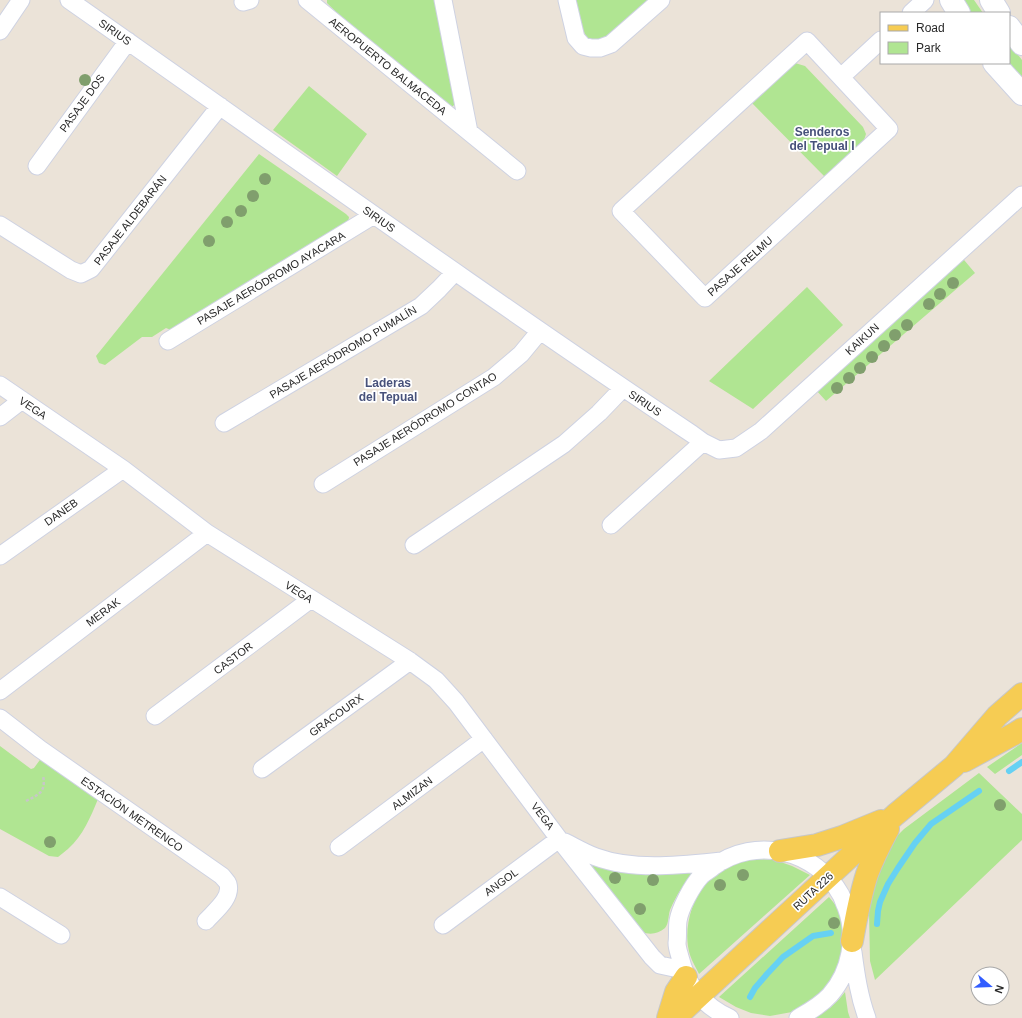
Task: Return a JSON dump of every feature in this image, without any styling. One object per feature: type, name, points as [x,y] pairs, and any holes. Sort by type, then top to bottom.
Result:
[{"type":"main road","points":[[951,0],[958,12]]},
{"type":"main road","points":[[991,0],[998,12]]},
{"type":"main road","points":[[1010,28],[1022,44]]},
{"type":"main road","points":[[995,64],[1022,94]]},
{"type":"main road","name":"RUTA 226","points":[[675,1018],[895,815],[954,766],[997,716],[1022,694]]},
{"type":"main road","name":"RUTA 226","points":[[954,766],[1022,729]]},
{"type":"main road","points":[[780,851],[817,845],[842,837],[895,815]]},
{"type":"main road","points":[[852,941],[860,896],[867,874],[874,855],[895,815]]},
{"type":"main road","points":[[668,1018],[676,992],[685,973]]},
{"type":"street","points":[[0,31],[21,0]]},
{"type":"street","name":"SIRIUS","points":[[69,0],[454,272],[697,438]]},
{"type":"street","name":"AEROPUERTO BALMACEDA","points":[[307,0],[517,171]]},
{"type":"street","name":"AEROPUERTO BALMACEDA","points":[[443,0],[469,132]]},
{"type":"street","points":[[567,0],[576,38],[582,46],[600,48],[611,44],[661,0]]},
{"type":"street","points":[[912,12],[925,0]]},
{"type":"street","name":"PASAJE DOS","points":[[37,166],[128,41]]},
{"type":"street","name":"PASAJE RELMU","points":[[807,41],[841,77],[889,129],[705,298],[621,211],[807,41]]},
{"type":"street","points":[[841,77],[880,41]]},
{"type":"street","name":"PASAJE ALDEBARÁN","points":[[0,225],[71,270],[81,274],[90,269],[220,106]]},
{"type":"street","name":"KAIKUN","points":[[697,438],[719,450],[736,448],[761,431],[1022,195]]},
{"type":"street","name":"PASAJE AERÓDROMO AYACARA","points":[[168,341],[374,215]]},
{"type":"street","name":"PASAJE AERÓDROMO PUMALÍN","points":[[224,423],[421,306],[454,272]]},
{"type":"street","name":"PASAJE AERÓDROMO CONTAO","points":[[323,484],[494,377],[521,354],[540,331]]},
{"type":"street","name":"VEGA","points":[[0,385],[123,469],[207,533],[410,661],[436,680],[456,702],[652,957],[660,965],[685,973]]},
{"type":"street","points":[[414,546],[564,444],[599,413],[623,388]]},
{"type":"street","points":[[0,417],[22,400]]},
{"type":"street","points":[[611,525],[697,438]]},
{"type":"street","name":"DANEB","points":[[0,556],[123,469]]},
{"type":"street","name":"MERAK","points":[[0,691],[207,533]]},
{"type":"street","name":"CASTOR","points":[[155,716],[311,599]]},
{"type":"street","name":"GRACOURX","points":[[262,770],[410,661]]},
{"type":"street","name":"ESTACIÓN METRENCO","points":[[0,718],[40,749],[222,876],[227,883],[228,890],[226,899],[206,921]]},
{"type":"street","name":"ALMIZAN","points":[[339,847],[484,739]]},
{"type":"street","name":"VEGA","points":[[560,839],[596,857],[620,863],[663,865],[693,864],[722,860]]},
{"type":"street","name":"ANGOL","points":[[443,925],[560,839]]},
{"type":"street","points":[[730,1018],[713,1008],[699,996],[692,987],[685,973],[677,946],[678,920],[687,896],[702,876],[722,860],[740,853],[760,849],[780,851],[806,860],[828,877],[842,896],[850,918],[856,979],[867,1018]]},
{"type":"street","points":[[0,897],[61,935]]},
{"type":"street","points":[[798,1018],[815,1008],[830,995],[841,978],[849,960],[852,941]]},
{"type":"path","points":[[26,801],[42,792],[44,782]]},
{"type":"green space","points":[[327,0],[435,0],[456,103],[452,107],[445,106],[335,11],[327,3]]},
{"type":"green space","points":[[575,0],[651,0],[603,40],[591,40],[586,37],[580,22]]},
{"type":"green space","points":[[963,0],[974,0],[982,12],[969,12]]},
{"type":"green space","points":[[1010,44],[1022,60],[1022,79],[1010,64]]},
{"type":"green space","points":[[795,63],[805,66],[863,127],[866,134],[863,143],[825,177],[750,101],[789,66]]},
{"type":"green space","points":[[309,86],[367,134],[337,176],[273,130]]},
{"type":"green space","points":[[259,154],[346,214],[349,217],[348,223],[171,330],[166,328],[152,337],[142,337],[105,365],[99,363],[96,356]]},
{"type":"green space","points":[[959,254],[975,273],[826,401],[816,390]]},
{"type":"green space","points":[[807,287],[843,325],[753,409],[709,381]]},
{"type":"green space","points":[[1022,743],[1022,755],[995,774],[987,767]]},
{"type":"green space","points":[[0,746],[31,769],[34,768],[42,757],[98,799],[86,826],[78,838],[58,857],[49,856],[0,829]]},
{"type":"green space","points":[[979,773],[1022,814],[1022,840],[875,980],[870,961],[869,912],[878,872],[896,837],[904,829]]},
{"type":"green space","points":[[586,859],[695,872],[675,899],[665,928],[657,933],[648,933],[642,932]]},
{"type":"green space","points":[[757,859],[775,860],[810,875],[699,974],[690,955],[687,937],[689,918],[695,900],[705,885],[723,870],[735,863]]},
{"type":"green space","points":[[829,897],[838,908],[842,925],[844,945],[841,961],[825,990],[809,1004],[792,1012],[770,1016],[751,1013],[736,1007],[719,997]]},
{"type":"green space","points":[[845,992],[850,1018],[811,1018],[830,1008]]},
{"type":"waterway","points":[[1009,771],[1022,762]]},
{"type":"waterway","points":[[877,924],[880,902],[888,884],[915,843],[931,824],[979,791]]},
{"type":"waterway","points":[[750,997],[755,988],[783,957],[813,936],[831,933]]},
{"type":"district","name":"Senderos del Tepual I","points":[[822,139]]},
{"type":"district","name":"Laderas del Tepual","points":[[388,390]]}]
